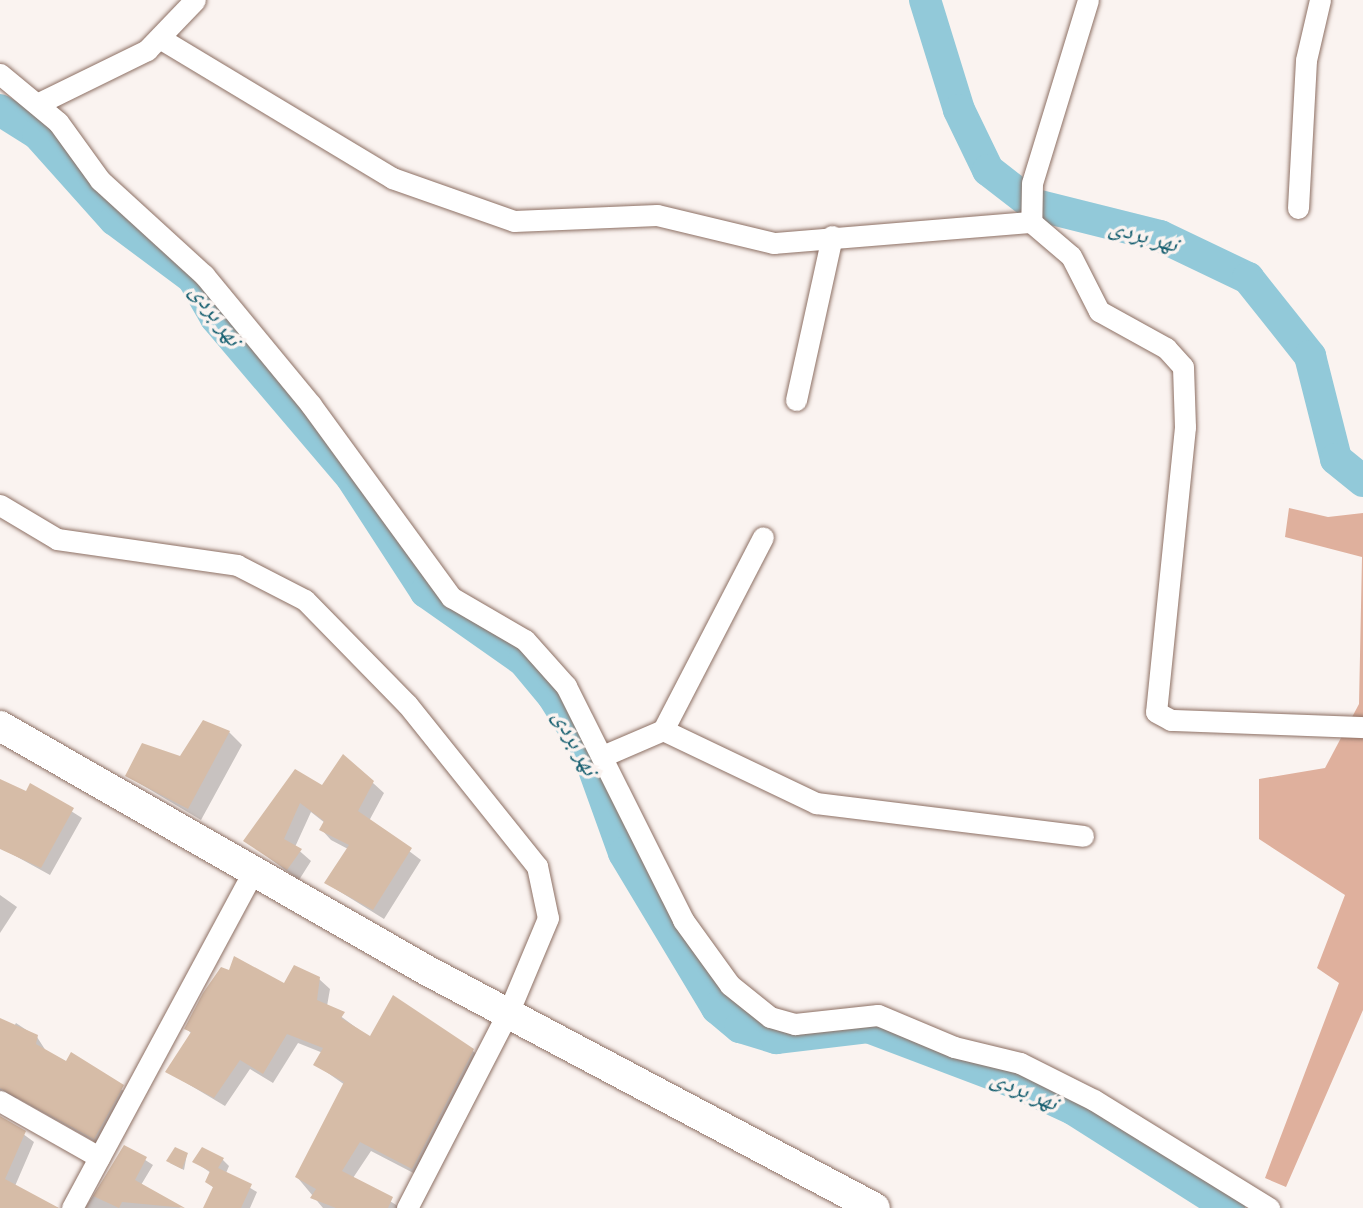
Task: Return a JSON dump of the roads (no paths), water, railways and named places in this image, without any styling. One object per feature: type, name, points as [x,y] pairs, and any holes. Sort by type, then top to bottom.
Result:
[{"type":"main road","points":[[0,726],[834,1208]]},
{"type":"main road","points":[[0,748],[246,885],[875,1208]]},
{"type":"street","points":[[37,104],[161,39],[195,0]]},
{"type":"street","points":[[1030,219],[1032,183],[1088,0]]},
{"type":"street","points":[[1297,208],[1306,60],[1320,0]]},
{"type":"street","points":[[161,39],[392,178],[514,221],[657,215],[758,241],[1030,219],[1071,256],[1099,311],[1166,348],[1183,367],[1185,427],[1156,712],[1171,720],[1363,727]]},
{"type":"street","points":[[0,74],[58,122],[100,180],[204,275],[311,405],[452,597],[525,640],[566,686],[605,755],[628,819],[683,920],[730,985],[770,1017],[795,1024],[878,1014],[954,1047],[1020,1063],[1094,1100],[1269,1208]]},
{"type":"street","points":[[796,400],[832,236]]},
{"type":"street","points":[[0,505],[57,539],[237,565],[305,600],[407,704],[537,866],[548,918],[504,1019],[407,1208]]},
{"type":"street","points":[[605,755],[663,730],[764,537]]},
{"type":"street","points":[[663,730],[816,803],[1083,836]]},
{"type":"street","points":[[72,1208],[246,885]]},
{"type":"street","points":[[0,1101],[99,1157]]},
{"type":"waterway","name":"نهر بردى","points":[[925,0],[959,110],[988,170],[1032,204],[1160,236],[1248,278],[1310,356],[1336,459],[1363,481]]},
{"type":"waterway","name":"نهر بردى","points":[[0,110],[38,134],[115,220],[193,278],[216,318],[352,478],[426,592],[524,661],[553,696],[587,750],[624,853],[717,1008],[740,1027],[776,1038],[868,1027],[1019,1084],[1073,1109],[1229,1208]]}]
